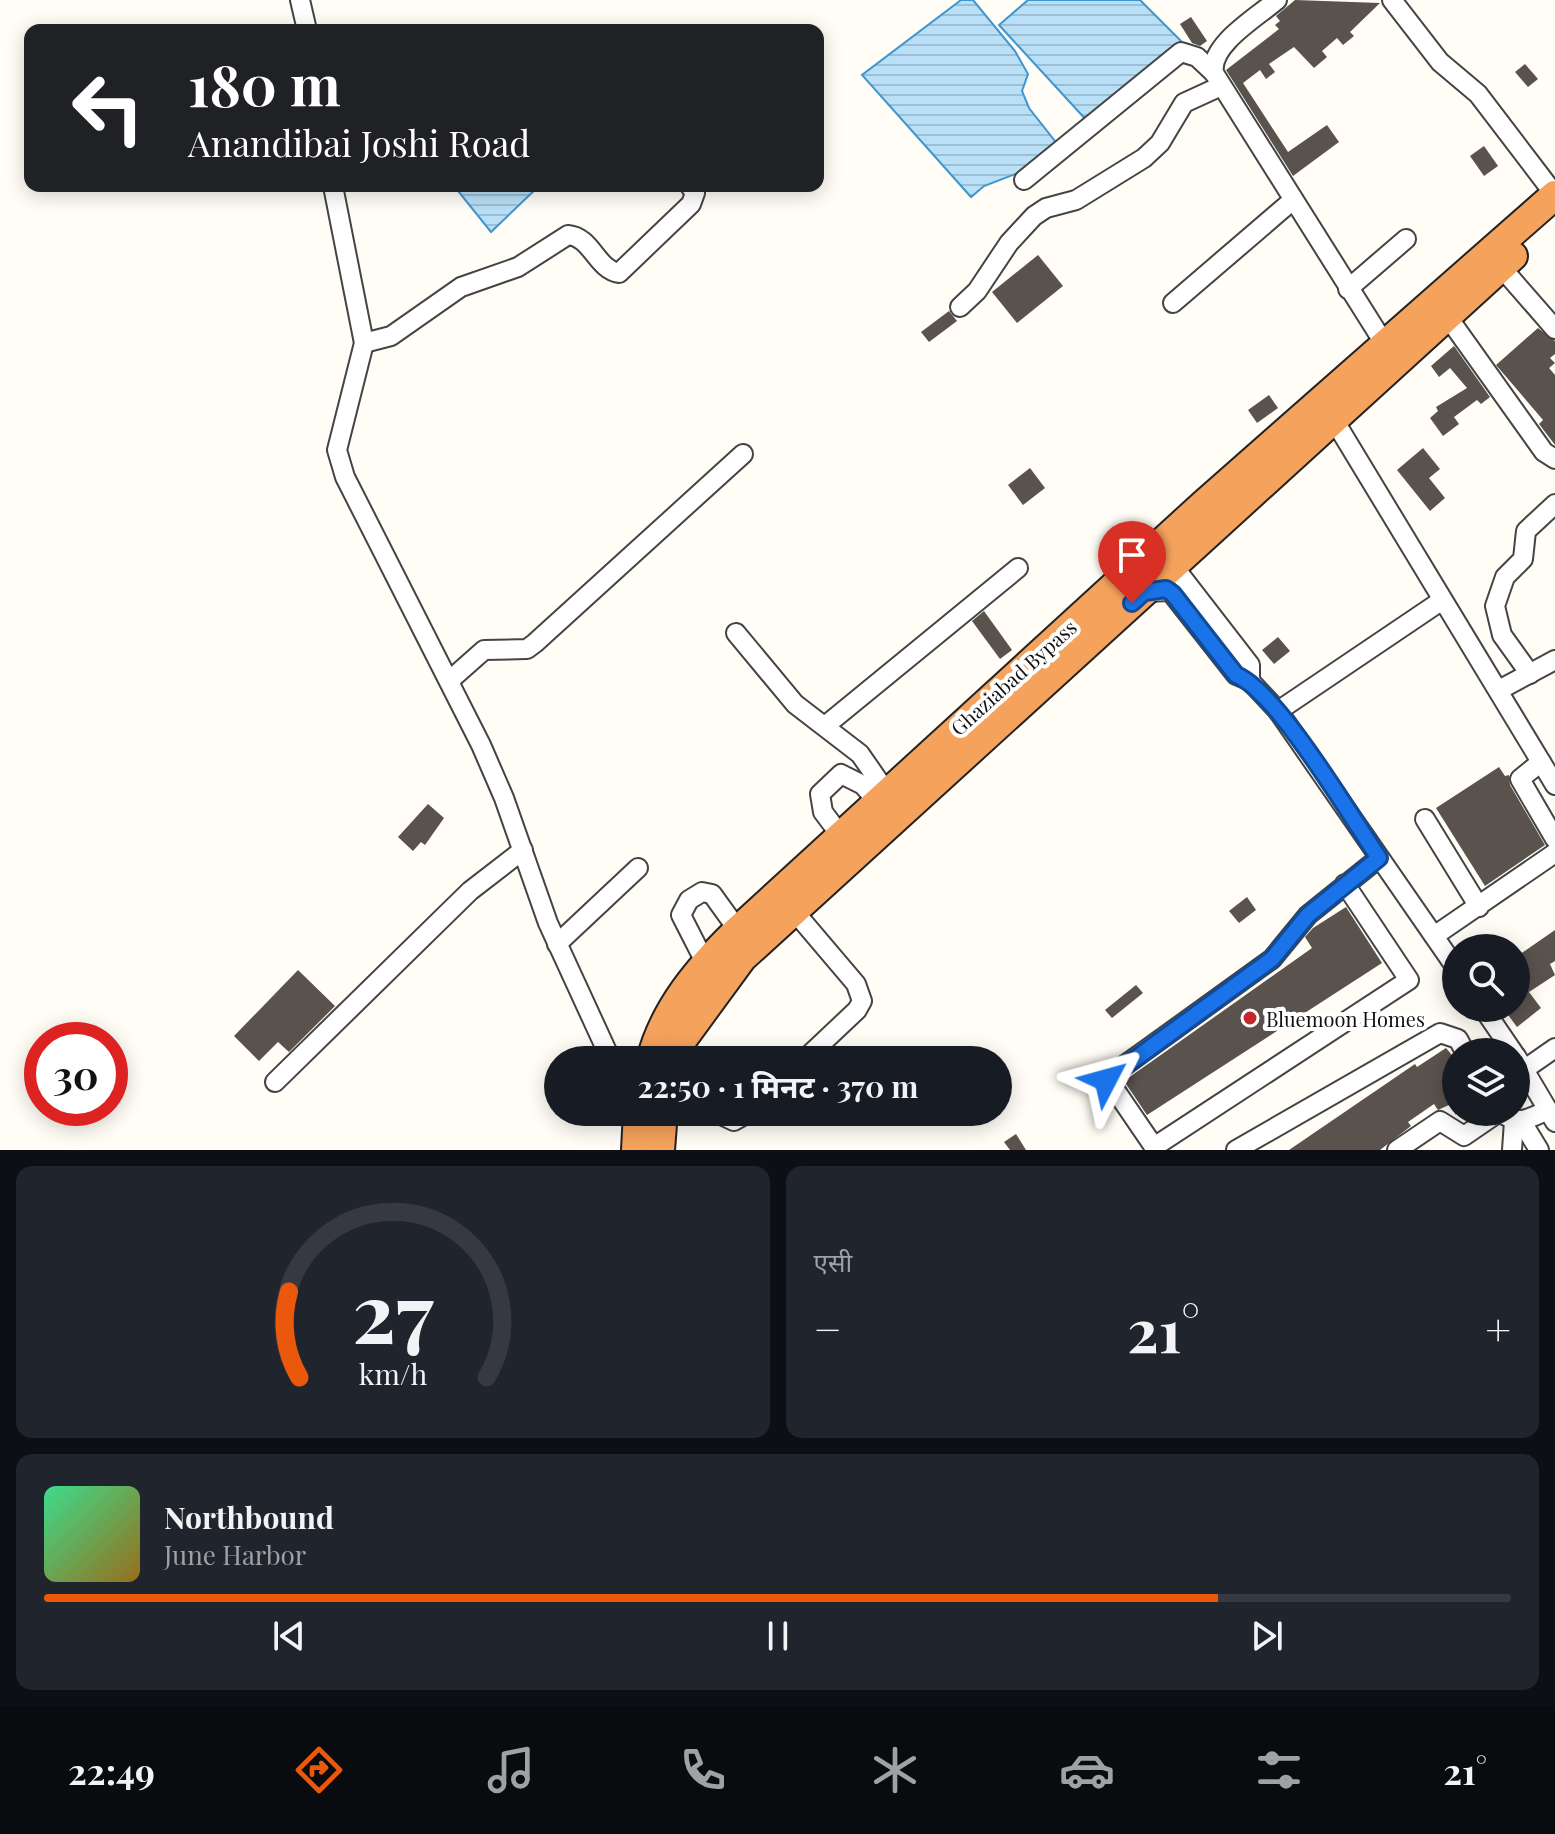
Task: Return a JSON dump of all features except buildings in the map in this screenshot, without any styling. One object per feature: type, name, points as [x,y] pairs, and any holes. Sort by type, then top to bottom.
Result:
[{"type":"highway","name":"Ghaziabad Bypass","points":[[680,1046],[742,958],[794,911],[988,717],[1166,556],[1384,343],[1555,195]]},
{"type":"highway","name":"Ghaziabad Bypass","points":[[655,1046],[659,1029],[705,962],[882,797],[1144,592],[1166,556],[1334,420],[1555,218]]},
{"type":"highway","points":[[636,1150],[637,1126]]},
{"type":"highway","points":[[660,1150],[662,1126]]},
{"type":"street","points":[[300,0],[306,24]]},
{"type":"street","points":[[1218,80],[1214,58],[1277,0]]},
{"type":"street","points":[[1392,0],[1440,62],[1478,94],[1555,195]]},
{"type":"street","points":[[1024,180],[1181,52],[1197,57],[1218,80],[1384,343]]},
{"type":"street","points":[[960,307],[977,291],[1009,243],[1034,216],[1046,208],[1076,200],[1144,158],[1160,143],[1184,103],[1218,80]]},
{"type":"street","points":[[334,192],[364,343],[337,450],[345,477],[481,745],[557,944],[604,1046]]},
{"type":"street","points":[[364,343],[391,336],[452,292],[518,267],[568,235],[581,239],[606,268],[619,273],[691,204],[694,192]]},
{"type":"street","points":[[1173,303],[1293,200]]},
{"type":"street","points":[[1348,289],[1406,239]]},
{"type":"street","points":[[1501,267],[1555,329]]},
{"type":"street","points":[[1447,316],[1544,452],[1555,459]]},
{"type":"street","points":[[1334,420],[1555,785]]},
{"type":"street","points":[[449,681],[484,650],[527,649],[535,643],[743,454]]},
{"type":"street","points":[[1530,674],[1513,652],[1497,622],[1497,591],[1505,577],[1523,559],[1526,531],[1555,504]]},
{"type":"street","points":[[1166,556],[1250,665],[1250,681]]},
{"type":"street","points":[[825,726],[1018,568]]},
{"type":"street","points":[[1144,592],[1170,591],[1236,675],[1250,681],[1278,711],[1442,947]]},
{"type":"street","points":[[1278,711],[1441,601]]},
{"type":"street","points":[[736,633],[788,697],[860,754],[882,797]]},
{"type":"street","points":[[1484,668],[1513,652]]},
{"type":"street","points":[[1499,690],[1555,660]]},
{"type":"street","points":[[1555,749],[1539,759],[1520,779],[1555,839]]},
{"type":"street","points":[[841,836],[823,812],[820,794],[841,774],[882,797]]},
{"type":"street","points":[[1425,819],[1479,907]]},
{"type":"street","points":[[275,1082],[470,891],[523,850]]},
{"type":"street","points":[[1434,936],[1555,853]]},
{"type":"street","points":[[1345,884],[1409,980],[1160,1143],[1152,1144],[1107,1078],[1272,959],[1308,915],[1345,884],[1379,858]]},
{"type":"street","points":[[557,944],[638,868]]},
{"type":"street","points":[[705,962],[682,919],[682,911],[689,900],[702,892],[712,894],[738,930]]},
{"type":"street","points":[[794,911],[856,984],[862,1001],[857,1010],[819,1046]]},
{"type":"street","points":[[1236,1150],[1440,1033],[1455,1038]]},
{"type":"street","points":[[1530,1055],[1555,1048]]},
{"type":"street","points":[[1530,1079],[1552,1116],[1530,1117]]},
{"type":"street","points":[[1397,1150],[1442,1122]]},
{"type":"street","points":[[1448,1126],[1464,1136],[1488,1126]]},
{"type":"street","points":[[1510,1126],[1512,1150]]},
{"type":"street","points":[[1517,1126],[1539,1150]]},
{"type":"water","points":[[961,0],[973,0],[1015,51],[1028,74],[1022,91],[1029,108],[1058,145],[1039,165],[984,186],[971,197],[862,75]]},
{"type":"water","points":[[1028,0],[1140,0],[1181,41],[1089,123],[999,25]]},
{"type":"water","points":[[459,192],[533,192],[491,232]]},
{"type":"place","name":"Bluemoon Homes","points":[[1250,1018]]},
{"type":"route","points":[[1106,1080],[1114,1071],[1272,959],[1308,915],[1379,858],[1278,711],[1250,681],[1236,675],[1173,594],[1166,589],[1144,592],[1132,603]]}]
